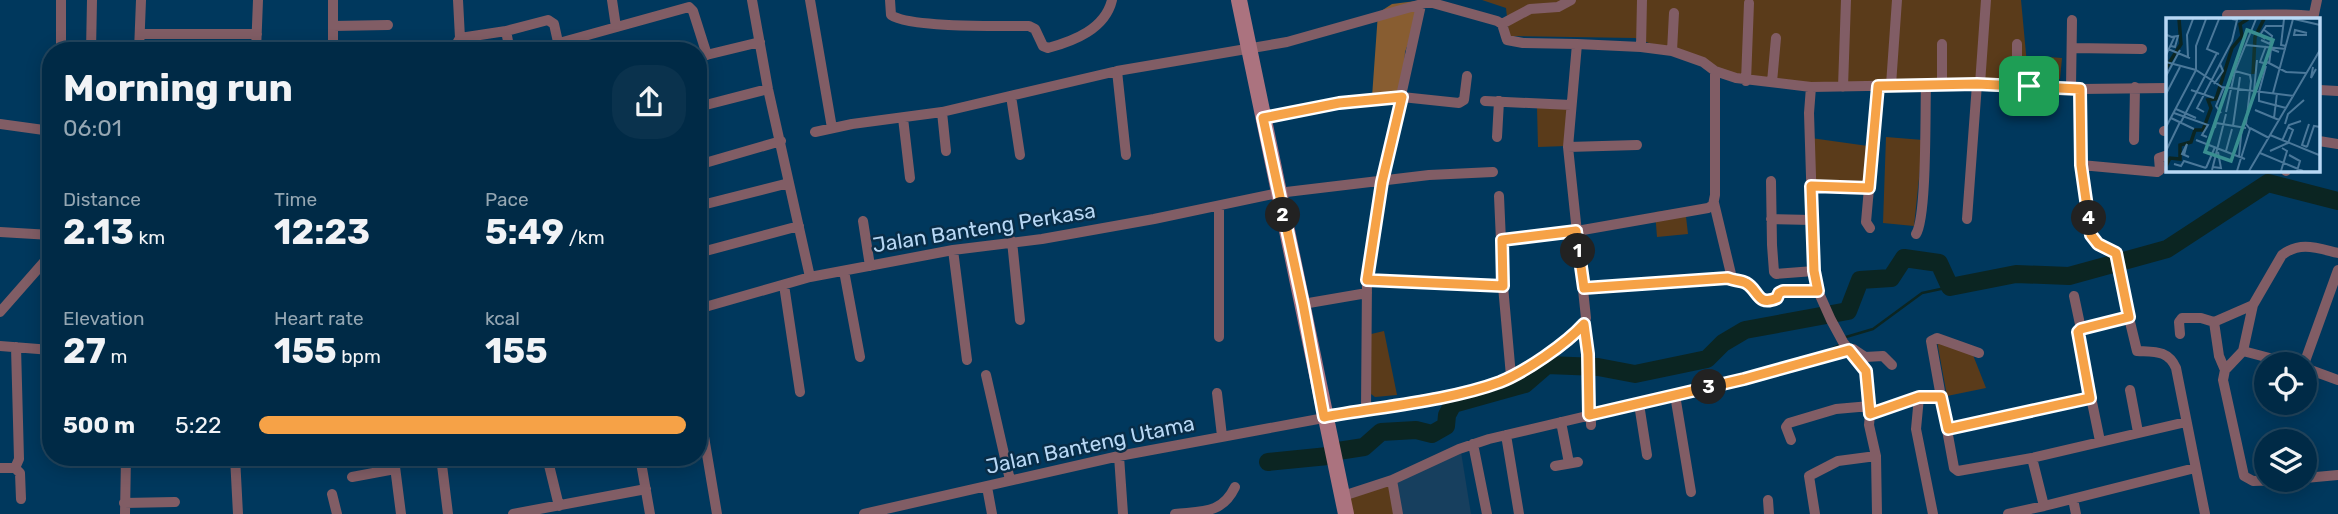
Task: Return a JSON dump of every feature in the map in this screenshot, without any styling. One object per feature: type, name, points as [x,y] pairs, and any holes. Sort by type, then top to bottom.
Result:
[{"type":"main road","points":[[1239,0],[1346,514]]},
{"type":"street","points":[[61,0],[61,42]]},
{"type":"street","points":[[91,42],[92,0]]},
{"type":"street","points":[[140,42],[141,0]]},
{"type":"street","points":[[257,42],[258,0]]},
{"type":"street","points":[[333,0],[333,42]]},
{"type":"street","points":[[458,0],[460,38],[458,42]]},
{"type":"street","points":[[612,0],[617,27]]},
{"type":"street","points":[[752,0],[768,89],[810,277]]},
{"type":"street","points":[[810,0],[832,128]]},
{"type":"street","points":[[890,0],[891,15],[898,20],[1029,26],[1035,29],[1043,46],[1048,48],[1091,30],[1102,22],[1112,0]]},
{"type":"street","points":[[815,132],[942,112],[1117,71],[1325,33],[1429,2],[1502,24],[1530,9],[1558,7],[1571,0]]},
{"type":"street","points":[[1641,47],[1642,0]]},
{"type":"street","points":[[1843,87],[1846,0]]},
{"type":"street","points":[[1891,85],[1897,0]]},
{"type":"street","points":[[1967,219],[1986,0]]},
{"type":"street","points":[[2227,15],[2268,16],[2279,13],[2313,18],[2317,0]]},
{"type":"street","points":[[1746,80],[1749,3]]},
{"type":"street","points":[[1366,409],[1367,280],[1382,182],[1421,5]]},
{"type":"street","points":[[574,42],[689,7],[693,11],[700,42]]},
{"type":"street","points":[[1672,51],[1674,13]]},
{"type":"street","points":[[460,38],[506,31],[544,20],[554,24],[558,42]]},
{"type":"street","points":[[2072,20],[2081,165],[2091,235],[2098,244],[2116,253],[2137,351],[2163,353],[2172,360],[2176,368],[2205,514]]},
{"type":"street","points":[[1502,24],[1507,40],[1672,51],[1703,62],[1715,71],[1746,80],[1843,87],[1979,84],[2166,88]]},
{"type":"street","points":[[333,26],[388,25]]},
{"type":"street","points":[[506,31],[508,42]]},
{"type":"street","points":[[140,34],[257,34]]},
{"type":"street","points":[[1772,82],[1776,38]]},
{"type":"street","points":[[707,55],[760,43]]},
{"type":"street","points":[[1577,44],[1568,147],[1587,314],[1584,324],[1588,354],[1590,419]]},
{"type":"street","points":[[1942,44],[1942,85]]},
{"type":"street","points":[[2017,44],[2017,86]]},
{"type":"street","points":[[2072,48],[2142,49]]},
{"type":"street","points":[[1117,71],[1126,155]]},
{"type":"street","points":[[1715,71],[1714,203],[1731,274],[1728,278]]},
{"type":"street","points":[[1263,118],[1339,103],[1402,97],[1459,103],[1464,100],[1467,76]]},
{"type":"street","points":[[1916,234],[1920,225],[1923,188],[1926,85]]},
{"type":"street","points":[[1811,86],[1814,271],[1818,291],[1829,315],[1849,350],[1866,371],[1869,425],[1876,456],[1877,514]]},
{"type":"street","points":[[1870,229],[1866,222],[1878,86]]},
{"type":"street","points":[[2134,140],[2135,87]]},
{"type":"street","points":[[707,105],[768,89]]},
{"type":"street","points":[[2320,90],[2338,91]]},
{"type":"street","points":[[1011,96],[1020,155]]},
{"type":"street","points":[[1485,101],[1571,104]]},
{"type":"street","points":[[1497,136],[1499,101]]},
{"type":"street","points":[[942,112],[946,151]]},
{"type":"street","points":[[903,118],[910,178]]},
{"type":"street","points":[[0,124],[42,130]]},
{"type":"street","points":[[707,162],[781,141]]},
{"type":"street","points":[[2320,141],[2338,144]]},
{"type":"street","points":[[1568,147],[1637,145]]},
{"type":"street","points":[[2081,165],[2158,172],[2159,158],[2166,156]]},
{"type":"street","name":"Jalan Banteng Perkasa","points":[[707,306],[810,277],[953,250],[1053,237],[1219,207],[1278,193],[1429,175],[1493,172]]},
{"type":"street","points":[[1771,181],[1776,274],[1814,271]]},
{"type":"street","points":[[707,204],[789,183]]},
{"type":"street","points":[[1811,186],[1869,188]]},
{"type":"street","points":[[1499,196],[1511,376]]},
{"type":"street","points":[[1502,240],[1576,231],[1708,208],[1714,203]]},
{"type":"street","points":[[1219,207],[1219,337]]},
{"type":"street","points":[[1771,219],[1812,220]]},
{"type":"street","points":[[863,221],[870,266]]},
{"type":"street","points":[[707,251],[799,226]]},
{"type":"street","points":[[0,232],[42,234]]},
{"type":"street","points":[[1012,241],[1020,320]]},
{"type":"street","points":[[2254,481],[2244,476],[2223,380],[2225,370],[2244,351],[2253,305],[2282,255],[2288,250],[2306,246],[2338,253]]},
{"type":"street","points":[[953,250],[967,360]]},
{"type":"street","points":[[0,312],[42,264]]},
{"type":"street","points":[[2309,352],[2338,270]]},
{"type":"street","points":[[844,271],[860,356]]},
{"type":"street","points":[[1584,288],[1728,278],[1746,283],[1759,297],[1766,300],[1774,300],[1783,291],[1818,291]]},
{"type":"street","points":[[1367,280],[1503,286]]},
{"type":"street","points":[[784,285],[800,392]]},
{"type":"street","points":[[1303,304],[1367,293]]},
{"type":"street","points":[[2074,296],[2081,329],[2078,334],[2100,441]]},
{"type":"street","points":[[2180,334],[2179,322],[2182,318],[2201,318],[2214,322],[2253,305]]},
{"type":"street","points":[[2081,329],[2129,317]]},
{"type":"street","points":[[2214,322],[2219,356],[2225,370]]},
{"type":"street","name":"Jalan Banteng Utama","points":[[864,514],[1119,456],[1448,395],[1499,382],[1542,357],[1584,324]]},
{"type":"street","points":[[1979,353],[1937,338],[1931,341],[1956,470],[2032,458],[2186,422]]},
{"type":"street","points":[[0,346],[42,349]]},
{"type":"street","points":[[15,468],[19,459],[16,347]]},
{"type":"street","points":[[1343,496],[1392,480],[1473,444],[1590,419],[1853,349],[1865,358],[1881,355],[1892,365]]},
{"type":"street","points":[[2244,351],[2254,354]]},
{"type":"street","points":[[2317,371],[2338,380]]},
{"type":"street","points":[[986,375],[1010,480]]},
{"type":"street","points":[[2130,390],[2138,432]]},
{"type":"street","points":[[1217,393],[1222,436]]},
{"type":"street","points":[[1675,395],[1691,492]]},
{"type":"street","points":[[1919,397],[1916,429],[1933,514]]},
{"type":"street","points":[[1791,440],[1786,427],[1789,423],[1836,410],[1870,410],[1919,397],[1941,397]]},
{"type":"street","points":[[1948,429],[2090,398]]},
{"type":"street","points":[[1639,404],[1647,455]]},
{"type":"street","points":[[1555,466],[1574,462],[1562,424]]},
{"type":"street","points":[[1506,437],[1519,514]]},
{"type":"street","points":[[1473,444],[1487,514]]},
{"type":"street","points":[[707,455],[717,514]]},
{"type":"street","points":[[1119,456],[1123,514]]},
{"type":"street","points":[[1815,514],[1809,476],[1839,461],[1876,456]]},
{"type":"street","points":[[2032,458],[2044,506]]},
{"type":"street","points":[[125,466],[124,508],[175,502]]},
{"type":"street","points":[[235,466],[238,514]]},
{"type":"street","points":[[352,477],[388,466]]},
{"type":"street","points":[[395,466],[401,514]]},
{"type":"street","points":[[442,466],[448,514]]},
{"type":"street","points":[[549,466],[559,506]]},
{"type":"street","points":[[642,466],[650,514]]},
{"type":"street","points":[[0,468],[15,468],[20,473],[21,499]]},
{"type":"street","points":[[2008,514],[2195,468]]},
{"type":"street","points":[[2317,477],[2338,475]]},
{"type":"street","points":[[1392,480],[1398,514]]},
{"type":"street","points":[[986,487],[992,514]]},
{"type":"street","points":[[1175,514],[1220,508],[1235,487]]},
{"type":"street","points":[[514,514],[646,489]]},
{"type":"street","points":[[332,494],[338,514]]},
{"type":"street","points":[[2073,499],[2076,514]]},
{"type":"street","points":[[1768,500],[1769,514]]},
{"type":"shaded area","points":[[1424,0],[1405,52],[1403,91],[1372,97],[1378,13],[1392,4]]},
{"type":"shaded area","points":[[1482,0],[2021,0],[2029,86],[1843,87],[1715,71],[1702,62],[1635,38],[1509,36],[1506,8]]},
{"type":"shaded area","points":[[2035,56],[2062,58],[2060,79],[2033,77]]},
{"type":"shaded area","points":[[1569,106],[1566,146],[1538,147],[1537,107]]},
{"type":"shaded area","points":[[1886,137],[1923,140],[1914,226],[1883,223]]},
{"type":"shaded area","points":[[1811,138],[1868,146],[1866,188],[1811,186]]},
{"type":"shaded area","points":[[1685,208],[1688,234],[1657,237],[1655,212]]},
{"type":"shaded area","points":[[1384,331],[1397,395],[1375,397],[1367,391],[1367,335]]},
{"type":"shaded area","points":[[1937,341],[1973,355],[1986,388],[1947,396]]},
{"type":"shaded area","points":[[1461,452],[1471,514],[1401,514],[1396,482]]},
{"type":"shaded area","points":[[1391,481],[1397,514],[1349,514],[1346,496]]},
{"type":"waterway","points":[[1338,451],[1364,447],[1381,432],[1416,430],[1432,434],[1446,426],[1447,415],[1453,404],[1525,384],[1547,365],[1598,367],[1635,374],[1707,359],[1723,343],[1745,330],[1848,311],[1860,280],[1891,278],[1904,258],[1939,263],[1950,287],[2016,274],[2069,276],[2167,249],[2268,183],[2338,201]]},
{"type":"waterway","points":[[1846,337],[1873,329],[1922,293],[1950,287]]},
{"type":"waterway","points":[[1827,351],[1840,345]]},
{"type":"waterway","points":[[1268,462],[1328,456]]},
{"type":"route","points":[[1878,86],[2029,86],[2080,89],[2081,165],[2091,235],[2098,244],[2116,253],[2129,317],[2078,332],[2090,398],[1948,429],[1941,397],[1919,397],[1870,414],[1866,371],[1849,350],[1744,379],[1589,415],[1588,354],[1584,324],[1542,357],[1499,382],[1448,395],[1324,417],[1263,118],[1365,99],[1402,97],[1382,182],[1367,280],[1503,286],[1502,240],[1576,231],[1584,288],[1728,278],[1746,283],[1759,297],[1769,301],[1777,298],[1783,291],[1818,291],[1814,271],[1811,186],[1869,188],[1878,86]]}]
